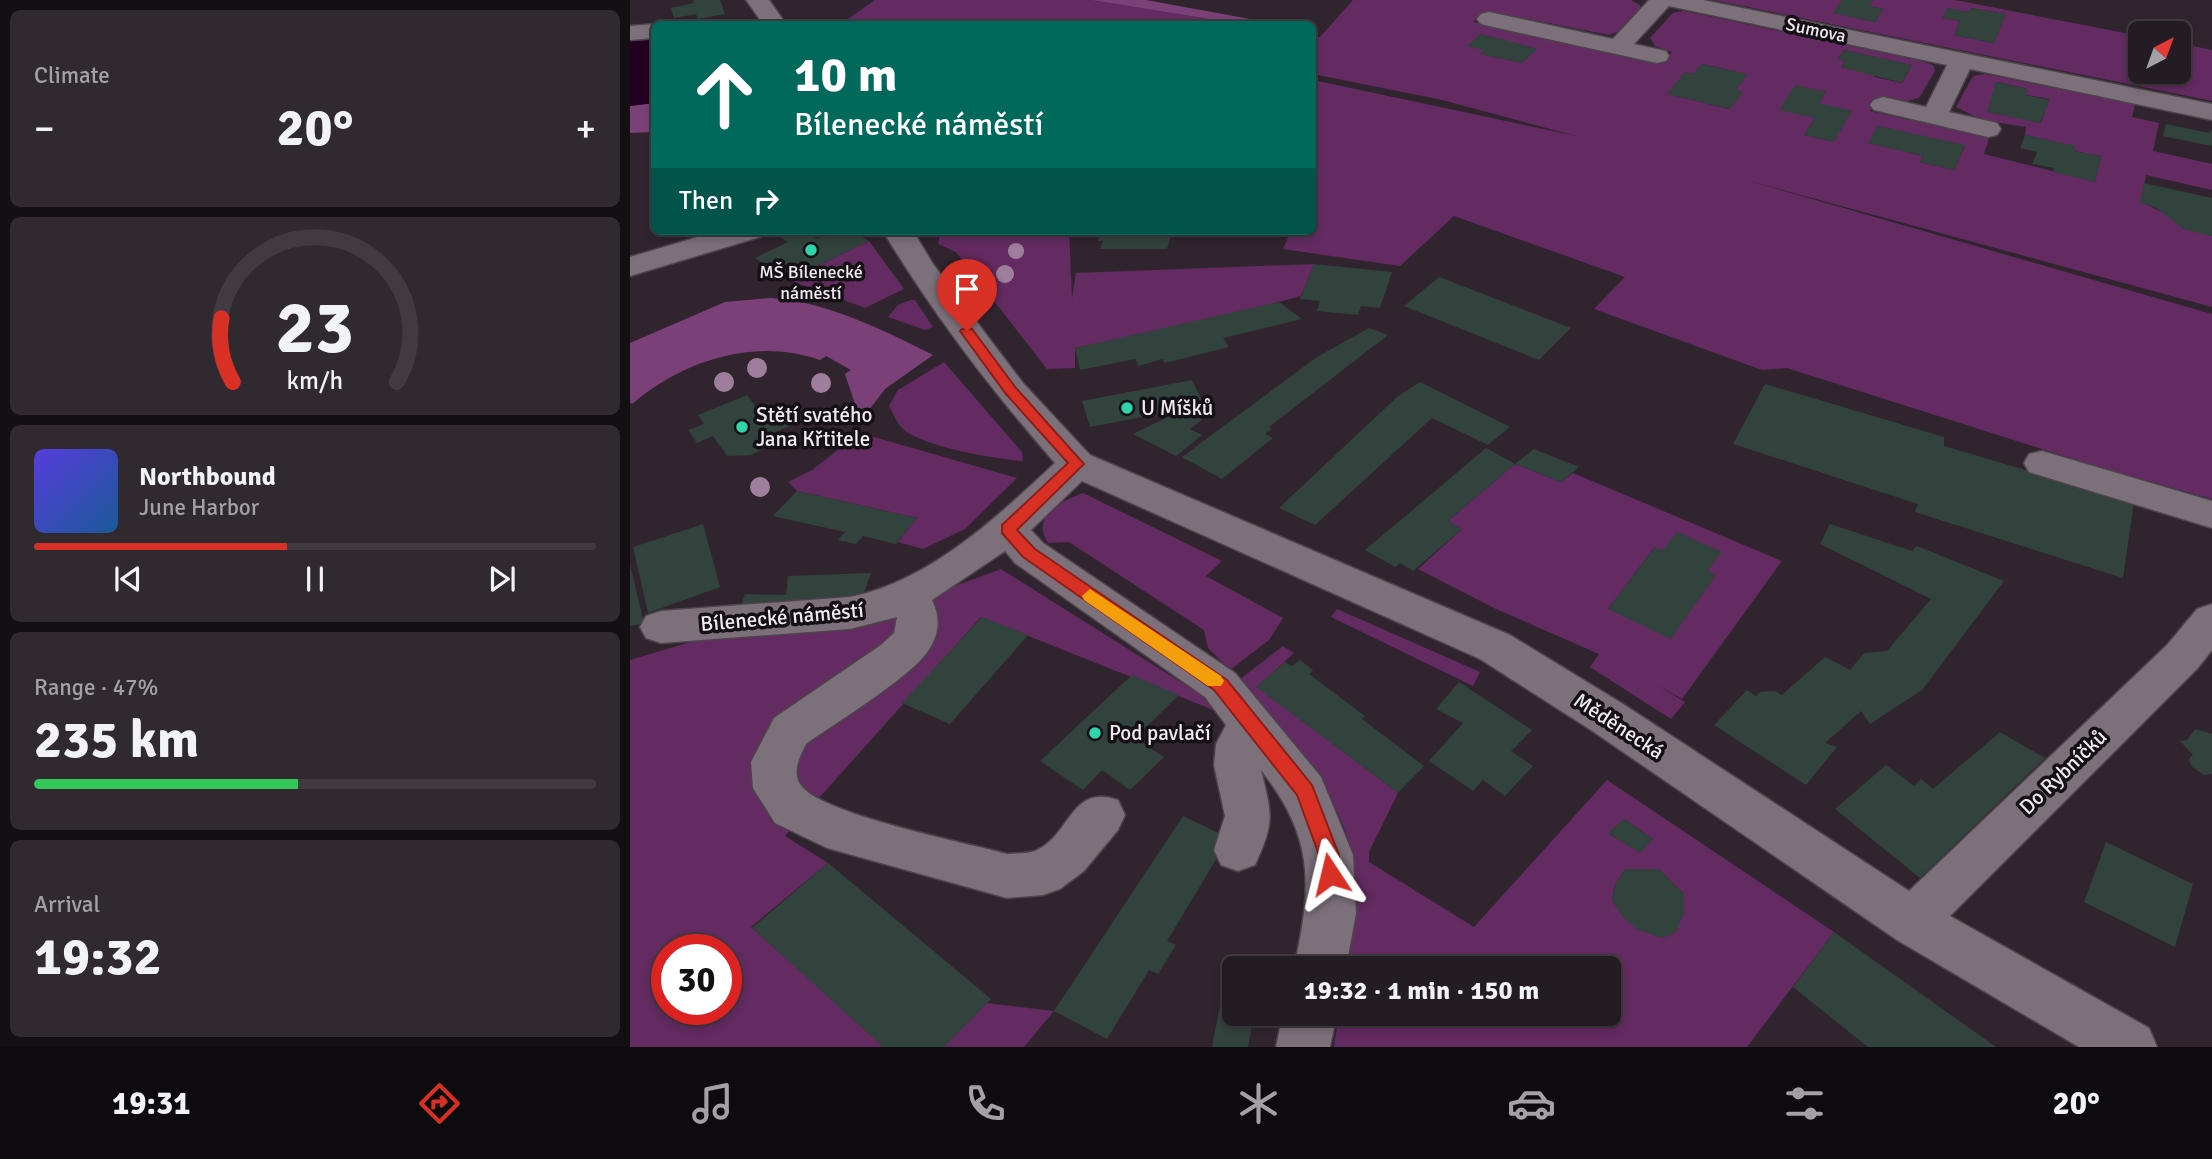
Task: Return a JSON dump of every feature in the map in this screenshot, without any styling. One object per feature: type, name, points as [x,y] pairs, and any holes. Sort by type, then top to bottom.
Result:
[{"type":"street","points":[[757,0],[772,21]]},
{"type":"street","points":[[1618,47],[1662,0]]},
{"type":"street","name":"Sumova","points":[[1670,0],[2212,112]]},
{"type":"street","points":[[1489,19],[1657,56]]},
{"type":"street","points":[[630,33],[651,31]]},
{"type":"street","points":[[1934,117],[1962,60]]},
{"type":"street","points":[[1884,105],[1989,129]]},
{"type":"street","points":[[630,267],[739,235]]},
{"type":"street","points":[[900,235],[920,267],[1011,391],[1077,464]]},
{"type":"street","points":[[2042,463],[2212,516]]},
{"type":"street","name":"Bílenecké náměstí","points":[[661,628],[850,613],[884,606],[909,595],[1008,529],[1077,464]]},
{"type":"street","name":"Měděnecká","points":[[1077,464],[1495,647],[1607,717],[1915,923],[2130,1047]]},
{"type":"street","points":[[1008,529],[1029,553],[1220,685],[1306,791],[1329,855],[1331,912],[1322,956]]},
{"type":"street","points":[[909,595],[917,611],[918,624],[912,642],[896,657],[790,731],[774,762],[776,788],[792,809],[827,827],[1007,876],[1043,873],[1068,856],[1101,815]]},
{"type":"street","name":"Do Rybníčků","points":[[1915,923],[1936,896],[2182,657],[2212,620]]},
{"type":"street","points":[[1238,849],[1249,816],[1237,765],[1238,754],[1239,744],[1250,723]]},
{"type":"street","points":[[1303,1047],[1307,1026]]},
{"type":"shaded area","points":[[875,0],[1091,0],[1221,21],[845,21]]},
{"type":"shaded area","points":[[1091,0],[1146,0],[1262,21],[1221,21]]},
{"type":"shaded area","points":[[1353,0],[1631,0],[1640,5],[1640,9],[1620,31],[1609,35],[1487,11],[1473,22],[1661,64],[1672,52],[1655,46],[1650,38],[1673,13],[1684,11],[1922,61],[1933,65],[1935,71],[1919,98],[1903,102],[1878,97],[1870,111],[1989,138],[1984,154],[2095,182],[2101,156],[2074,151],[2075,146],[2025,135],[2026,127],[1982,120],[1956,107],[1973,76],[1985,74],[2135,104],[2132,117],[2159,123],[2153,151],[2212,164],[2212,190],[2146,175],[2141,202],[2212,236],[2212,307],[1746,180],[2212,314],[2212,499],[2086,463],[1787,368],[1762,370],[1594,309],[1625,277],[1454,216],[1400,266],[1283,249],[1289,235],[1316,235],[1316,81],[1576,136],[1442,100],[1316,75],[1316,36],[1320,37]],"holes":[[[1480,34],[1536,49],[1522,63],[1481,54],[1484,50]],[[1844,50],[1912,65],[1902,83],[1841,67],[1845,61],[1838,59]],[[1702,64],[1747,74],[1736,90],[1742,92],[1729,109],[1668,94],[1685,72],[1693,74]],[[1997,82],[2027,89],[2026,95],[2049,99],[2041,123],[1988,112]],[[1795,86],[1826,92],[1819,103],[1834,142],[1804,135],[1815,118]],[[1878,126],[1965,146],[1954,170],[1920,162],[1923,156],[1869,143]]]},
{"type":"shaded area","points":[[1713,0],[1842,0],[1834,13],[1875,22],[1883,9],[1869,6],[1873,0],[1955,0],[2128,34],[2128,84]],"holes":[[[1947,8],[1968,12],[1971,8],[2005,14],[1994,43],[1954,35],[1960,21],[1943,18]]]},
{"type":"shaded area","points":[[651,40],[651,103],[630,106],[630,41]]},
{"type":"shaded area","points":[[2191,46],[2212,50],[2212,101],[2128,84],[2191,84]]},
{"type":"shaded area","points":[[651,103],[651,132],[630,133],[630,106]]},
{"type":"shaded area","points":[[940,235],[1069,235],[1072,298],[1076,273],[1314,264],[1301,296],[1225,316],[1075,348],[1075,368],[1047,369],[956,252],[938,244]]},
{"type":"shaded area","points":[[869,241],[904,289],[865,308],[789,280]]},
{"type":"shaded area","points":[[771,298],[834,311],[933,355],[885,389],[859,423],[851,423],[857,410],[845,374],[851,370],[826,356],[820,360],[770,351],[720,357],[674,376],[632,404],[630,402],[630,343],[725,302]]},
{"type":"shaded area","points":[[915,300],[933,327],[925,330],[888,317],[898,305]]},
{"type":"shaded area","points":[[944,362],[1022,452],[1023,461],[943,447],[901,427],[889,406],[898,390]]},
{"type":"shaded area","points":[[860,433],[1017,478],[965,529],[923,549],[898,542],[917,518],[797,491],[788,482],[812,470]]},
{"type":"shaded area","points":[[1515,464],[1561,482],[1573,473],[1782,561],[1682,699],[1657,685],[1685,702],[1671,719],[1590,667],[1599,654],[1494,608],[1418,569],[1461,530],[1448,521]],"holes":[[[1654,548],[1662,551],[1721,552],[1707,571],[1715,575],[1608,609]]]},
{"type":"shaded area","points":[[1083,493],[1222,561],[1206,576],[1283,618],[1269,640],[1230,670],[1208,648],[1204,630],[1069,542],[1048,543],[1043,533],[1046,517],[1058,505]]},
{"type":"shaded area","points":[[1001,569],[1217,705],[1216,711],[981,617],[785,836],[828,863],[751,927],[885,1047],[630,1047],[630,660],[731,630],[936,593]]},
{"type":"shaded area","points":[[1337,609],[1480,672],[1473,686],[1331,617]]},
{"type":"shaded area","points":[[1283,646],[1294,653],[1257,687],[1398,793],[1369,852],[1369,862],[1474,927],[1607,780],[1834,932],[1747,1047],[1334,1047],[1337,1026],[1621,1026],[1621,956],[1348,956],[1355,878],[1351,850],[1332,802],[1289,739],[1239,680]],"holes":[[[1624,819],[1653,839],[1640,852],[1609,834]],[[1625,869],[1659,869],[1684,894],[1681,920],[1674,930],[1663,938],[1633,924],[1612,900],[1615,885]]]},
{"type":"shaded area","points":[[986,1003],[1054,1011],[1024,1047],[943,1047]]},
{"type":"building","points":[[693,0],[720,0],[725,14],[698,19],[696,14],[674,18],[671,8],[694,3]]},
{"type":"building","points":[[1842,0],[1873,0],[1869,6],[1883,9],[1875,22],[1833,13]]},
{"type":"building","points":[[1947,8],[1968,12],[1970,8],[2006,14],[1994,43],[1954,35],[1960,21],[1943,18]]},
{"type":"building","points":[[1480,34],[1537,49],[1522,63],[1480,54],[1484,50],[1467,46]]},
{"type":"building","points":[[1844,50],[1912,65],[1902,83],[1841,67],[1845,61],[1838,59]]},
{"type":"building","points":[[1701,64],[1748,74],[1736,90],[1743,92],[1730,109],[1667,94],[1685,72],[1693,74]]},
{"type":"building","points":[[1996,82],[2028,89],[2026,95],[2050,100],[2040,123],[1987,112]]},
{"type":"building","points":[[1795,85],[1826,92],[1819,103],[1852,111],[1834,142],[1804,135],[1815,118],[1779,110]]},
{"type":"building","points":[[2166,124],[2209,133],[2212,130],[2212,146],[2163,136]]},
{"type":"building","points":[[1878,126],[1965,145],[1954,170],[1920,162],[1923,156],[1868,143]]},
{"type":"building","points":[[2025,135],[2076,146],[2074,151],[2101,156],[2095,182],[2053,172],[2054,168],[2032,164],[2037,152],[2020,148]]},
{"type":"building","points":[[2144,183],[2212,198],[2212,236],[2183,229],[2158,209],[2140,202]]},
{"type":"building","name":"MŠ Bílenecké náměstí","points":[[812,235],[817,239],[825,235],[859,235],[869,241],[789,280],[755,258],[788,242],[779,236]]},
{"type":"building","points":[[1099,235],[1171,235],[1167,249],[1100,249],[1103,241],[1098,241]]},
{"type":"building","points":[[1314,264],[1392,272],[1380,308],[1361,306],[1358,315],[1317,311],[1320,301],[1300,299]]},
{"type":"building","points":[[1439,277],[1571,328],[1539,360],[1404,306]]},
{"type":"building","points":[[1279,302],[1302,319],[1223,338],[1229,347],[1165,363],[1162,359],[1139,366],[1135,359],[1080,370],[1075,348]]},
{"type":"building","points":[[1369,328],[1388,335],[1269,427],[1272,429],[1265,434],[1273,438],[1222,479],[1182,457],[1317,357]]},
{"type":"building","points":[[1192,380],[1204,405],[1090,427],[1082,401]]},
{"type":"building","points":[[1420,382],[1510,427],[1488,445],[1432,418],[1315,525],[1279,508],[1397,397]]},
{"type":"building","points":[[1765,384],[1944,437],[1944,446],[2134,502],[2123,578],[1915,512],[1918,504],[1733,444]]},
{"type":"building","name":"Stětí svatého Jana Křtitele","points":[[747,395],[763,416],[790,404],[803,420],[776,432],[778,434],[772,437],[767,447],[751,455],[727,456],[713,436],[697,443],[688,430],[704,424],[698,415]]},
{"type":"building","points":[[1196,411],[1202,420],[1190,429],[1202,435],[1176,456],[1133,434],[1166,418]]},
{"type":"building","points":[[1486,448],[1515,464],[1448,521],[1462,529],[1413,571],[1400,563],[1395,567],[1365,550]]},
{"type":"building","points":[[1534,449],[1579,467],[1561,482],[1515,464]]},
{"type":"building","points":[[797,491],[917,518],[896,544],[863,536],[856,544],[838,540],[845,532],[773,516]]},
{"type":"building","points":[[703,524],[720,587],[648,613],[633,547]]},
{"type":"building","points":[[1830,524],[1912,551],[1917,546],[2004,581],[1922,690],[1870,724],[1861,711],[1825,743],[1837,747],[1806,785],[1714,725],[1747,690],[1756,696],[1760,692],[1775,691],[1782,695],[1825,657],[1850,670],[1864,653],[1887,651],[1931,599],[1820,544]]},
{"type":"building","points":[[1677,532],[1722,552],[1707,571],[1716,575],[1671,639],[1608,609],[1655,547],[1662,551]]},
{"type":"building","points":[[630,564],[644,623],[630,626]]},
{"type":"building","points":[[871,573],[860,604],[740,609],[745,594],[786,595],[788,576]]},
{"type":"building","points":[[982,617],[1028,635],[950,724],[902,703]]},
{"type":"building","points":[[1300,660],[1313,670],[1309,674],[1365,716],[1362,719],[1424,766],[1398,793],[1256,687],[1285,662],[1292,666]]},
{"type":"building","points":[[1132,675],[1179,695],[1135,738],[1164,757],[1130,790],[1102,770],[1083,790],[1040,761]]},
{"type":"building","points":[[1459,682],[1532,730],[1511,751],[1533,766],[1505,796],[1483,780],[1473,791],[1429,761],[1463,723],[1436,709]]},
{"type":"building","points":[[2195,729],[2212,734],[2212,774],[2204,775],[2192,767],[2189,759],[2193,755],[2180,741],[2187,740]]},
{"type":"building","points":[[2000,732],[2045,758],[1920,878],[1835,809],[1886,765],[1914,786],[1921,779],[1933,789]]},
{"type":"building","points":[[1183,816],[1229,838],[1167,941],[1176,945],[1158,974],[1149,970],[1107,1039],[1054,1011]]},
{"type":"building","points":[[1624,819],[1653,839],[1640,853],[1608,833]]},
{"type":"building","points":[[2106,842],[2193,884],[2175,947],[2084,902]]},
{"type":"building","points":[[828,863],[991,999],[944,1047],[883,1047],[752,928]]},
{"type":"building","points":[[1625,869],[1659,869],[1684,894],[1684,913],[1676,932],[1663,938],[1638,930],[1623,917],[1612,900],[1615,885]]},
{"type":"building","points":[[1834,932],[1996,1047],[1868,1047],[1793,987]]},
{"type":"building","points":[[1222,995],[1222,1026],[1252,1026],[1248,1047],[1212,1047]]},
{"type":"slow traffic","points":[[1090,596],[1215,681]]},
{"type":"place","name":"MŠ Bílenecké náměstí","points":[[811,250]]},
{"type":"place","name":"U Míšků","points":[[1127,408]]},
{"type":"place","name":"Stětí svatého Jana Křtitele","points":[[742,427]]},
{"type":"place","name":"Pod pavlačí","points":[[1095,733]]},
{"type":"route","points":[[967,331],[1011,391],[1077,464],[1008,529],[1029,553],[1220,685],[1306,791],[1329,855],[1330,874]]}]
